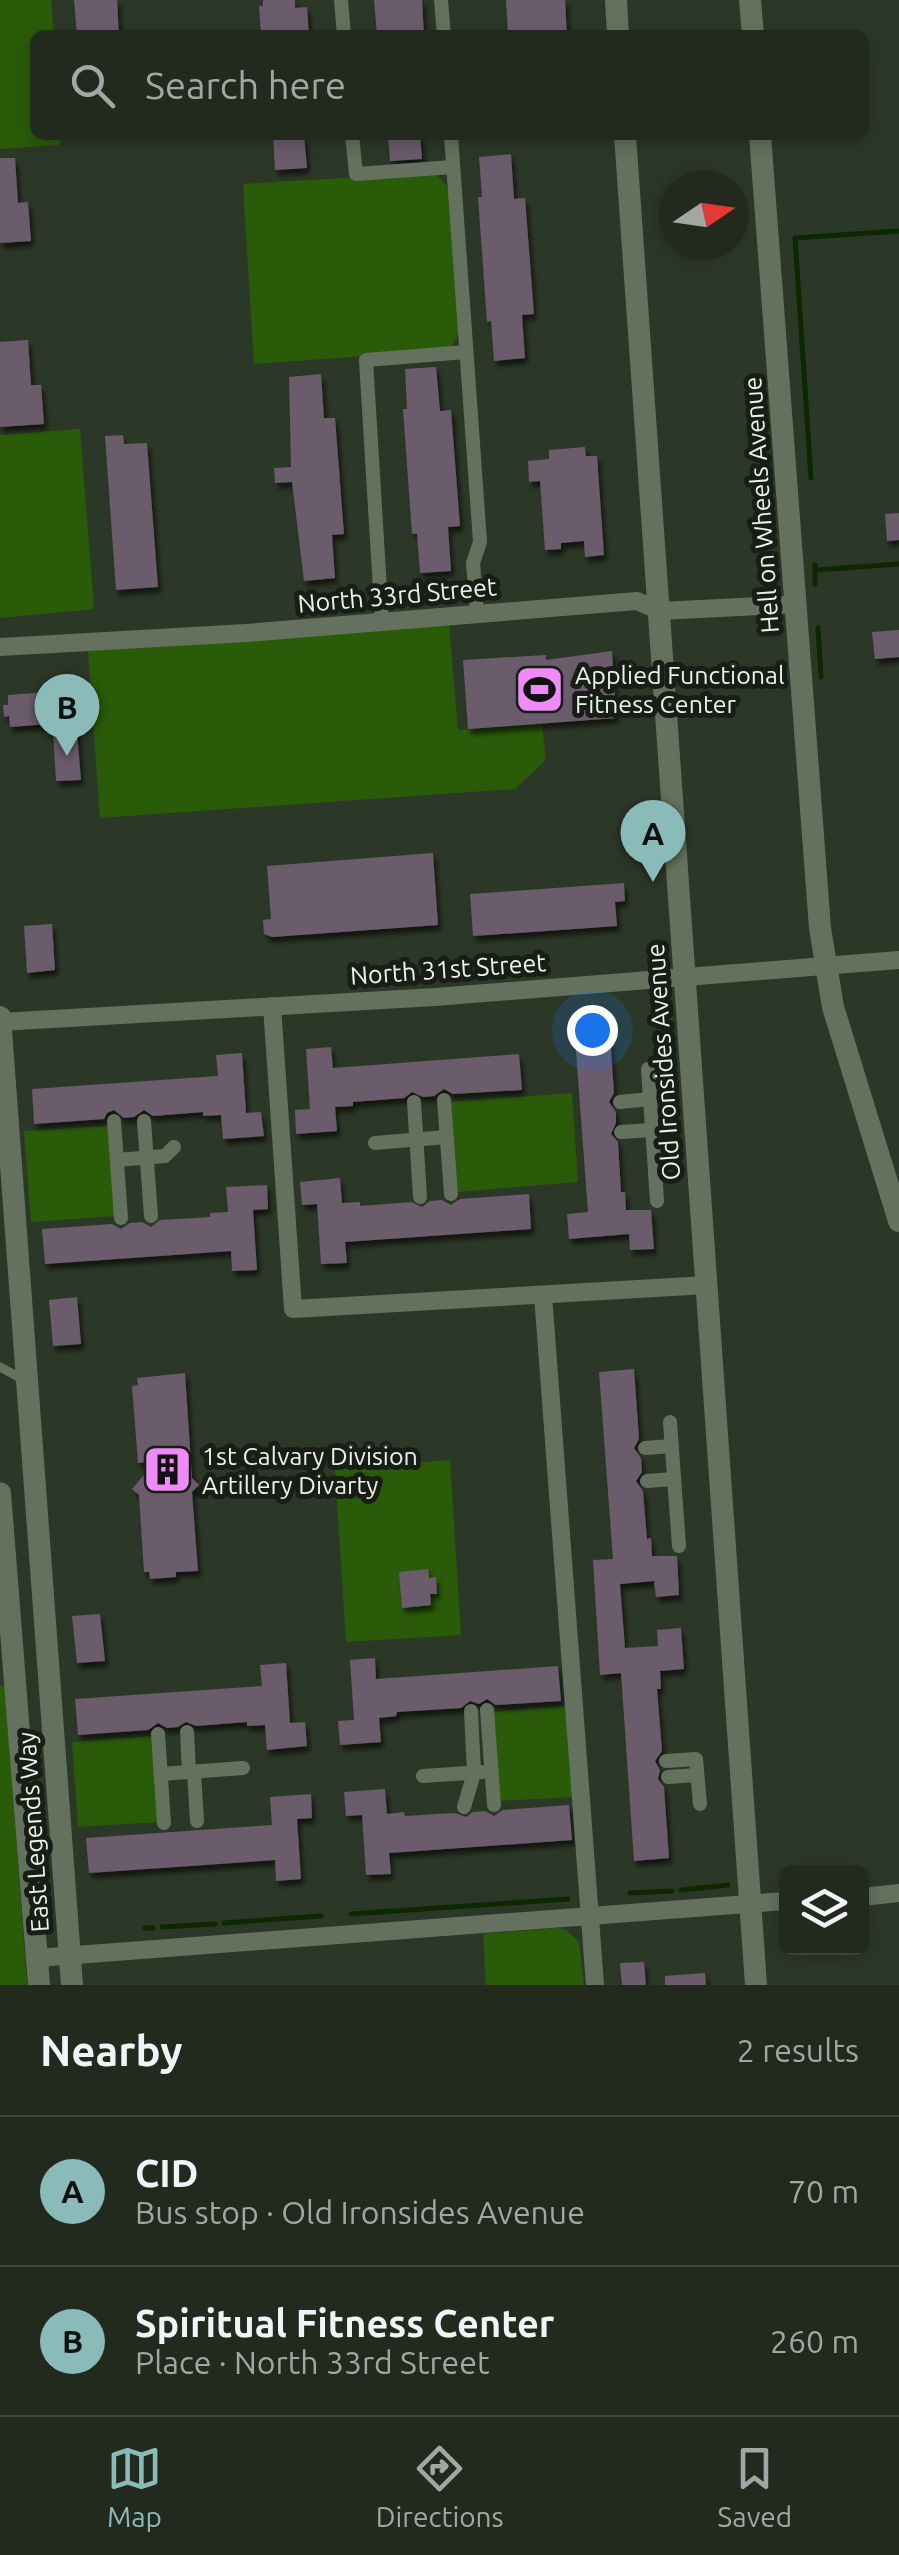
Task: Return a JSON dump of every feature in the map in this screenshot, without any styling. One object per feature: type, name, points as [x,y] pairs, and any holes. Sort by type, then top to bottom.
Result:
[{"type":"street","points":[[341,0],[344,30]]},
{"type":"street","points":[[441,0],[444,30]]},
{"type":"street","points":[[616,0],[618,30]]},
{"type":"street","points":[[750,0],[753,30]]},
{"type":"street","points":[[353,140],[356,174],[453,166]]},
{"type":"street","points":[[451,140],[480,542],[473,563],[477,614]]},
{"type":"street","name":"Old Ironsides Avenue","points":[[625,140],[756,1985]]},
{"type":"street","name":"Hell on Wheels Avenue","points":[[760,140],[825,965],[833,1008],[899,1220]]},
{"type":"street","points":[[382,622],[366,360],[466,352]]},
{"type":"street","name":"North 33rd Street","points":[[0,647],[382,622],[637,600],[660,611],[796,604]]},
{"type":"street","name":"North 31st Street","points":[[0,1020],[436,996],[899,960]]},
{"type":"street","points":[[272,1006],[293,1310],[707,1285]]},
{"type":"street","name":"East Legends Way","points":[[0,1020],[72,1985]]},
{"type":"street","points":[[648,1068],[658,1201]]},
{"type":"street","points":[[620,1102],[650,1099]]},
{"type":"street","points":[[444,1100],[451,1194]]},
{"type":"street","points":[[414,1102],[420,1197]]},
{"type":"street","points":[[114,1121],[121,1218]]},
{"type":"street","points":[[144,1121],[151,1216]]},
{"type":"street","points":[[621,1132],[652,1130]]},
{"type":"street","points":[[375,1142],[446,1137]]},
{"type":"street","points":[[117,1160],[166,1156],[174,1148]]},
{"type":"street","points":[[544,1295],[595,1985]]},
{"type":"street","points":[[670,1422],[679,1546]]},
{"type":"street","points":[[644,1448],[672,1446]]},
{"type":"street","points":[[647,1481],[674,1480]]},
{"type":"street","name":"East Legends Way","points":[[0,1493],[39,1985]]},
{"type":"street","points":[[487,1710],[494,1805]]},
{"type":"street","points":[[464,1807],[474,1773],[470,1711]]},
{"type":"street","points":[[187,1732],[197,1821]]},
{"type":"street","points":[[158,1734],[164,1823]]},
{"type":"street","points":[[666,1761],[696,1759],[700,1804]]},
{"type":"street","points":[[161,1774],[243,1768]]},
{"type":"street","points":[[423,1776],[491,1772]]},
{"type":"street","points":[[668,1778],[697,1776]]},
{"type":"street","points":[[869,1895],[899,1893]]},
{"type":"street","points":[[37,1958],[779,1902]]},
{"type":"lane","points":[[0,1367],[25,1381]]},
{"type":"green space","points":[[0,0],[51,0],[54,30],[30,30],[30,140],[60,140],[59,145],[0,149]]},
{"type":"green space","points":[[437,175],[449,189],[461,329],[451,347],[254,364],[243,184]]},
{"type":"green space","points":[[80,429],[94,609],[0,618],[0,435]]},
{"type":"green space","points":[[449,624],[458,730],[542,724],[546,760],[515,789],[100,818],[88,650]]},
{"type":"green space","points":[[572,1093],[578,1182],[456,1192],[448,1102]]},
{"type":"green space","points":[[110,1126],[116,1216],[31,1222],[24,1131]]},
{"type":"green space","points":[[450,1460],[461,1635],[346,1642],[335,1470]]},
{"type":"green space","points":[[0,1686],[5,1686],[27,1985],[0,1985]]},
{"type":"green space","points":[[568,1706],[574,1797],[497,1801],[491,1712]]},
{"type":"green space","points":[[154,1736],[159,1822],[78,1827],[72,1742]]},
{"type":"green space","points":[[566,1930],[579,1942],[584,1985],[486,1985],[483,1934]]},
{"type":"building","points":[[74,0],[117,0],[119,30],[77,30]]},
{"type":"building","points":[[263,0],[295,0],[295,8],[307,7],[309,30],[261,30],[259,6],[263,6]]},
{"type":"building","points":[[374,0],[422,0],[424,30],[377,30]]},
{"type":"building","points":[[506,0],[565,0],[567,30],[508,30]]},
{"type":"building","points":[[273,140],[304,140],[307,168],[275,170]]},
{"type":"building","points":[[388,140],[420,140],[422,159],[390,161]]},
{"type":"building","points":[[511,154],[514,199],[525,198],[534,314],[522,315],[525,358],[494,361],[491,321],[487,322],[479,157]]},
{"type":"building","points":[[0,158],[15,158],[18,203],[28,202],[31,241],[0,243]]},
{"type":"building","points":[[28,340],[31,385],[41,385],[44,424],[0,427],[0,342]]},
{"type":"building","points":[[436,367],[440,411],[451,410],[460,526],[448,527],[451,571],[420,573],[417,534],[412,534],[403,409],[407,409],[405,369]]},
{"type":"building","points":[[321,374],[324,418],[335,418],[344,534],[332,535],[335,578],[304,581],[292,482],[275,483],[274,468],[291,467],[289,377]]},
{"type":"building","points":[[123,435],[124,444],[147,443],[158,587],[116,590],[105,436]]},
{"type":"building","points":[[585,447],[586,456],[597,456],[604,555],[585,557],[584,541],[561,543],[561,549],[545,550],[540,481],[529,482],[528,461],[549,459],[549,450]]},
{"type":"building","points":[[899,513],[899,540],[887,541],[885,514]]},
{"type":"building","points":[[899,630],[899,657],[875,659],[872,632]]},
{"type":"building","name":"Applied Functional Fitness Center","points":[[612,651],[616,718],[468,729],[463,660],[546,655],[546,660]]},
{"type":"building","points":[[75,690],[79,693],[81,719],[76,720],[81,780],[56,781],[53,731],[50,732],[49,724],[10,727],[3,705],[8,705],[8,695]]},
{"type":"building","points":[[433,853],[438,925],[272,937],[264,934],[263,920],[271,919],[267,866]]},
{"type":"building","points":[[624,883],[625,901],[615,902],[617,926],[473,936],[470,894]]},
{"type":"building","points":[[52,924],[55,970],[27,973],[24,926]]},
{"type":"building","points":[[609,1022],[614,1093],[609,1102],[616,1112],[611,1134],[618,1142],[621,1192],[625,1192],[626,1210],[651,1210],[654,1249],[630,1250],[629,1234],[569,1239],[567,1214],[588,1212],[574,1025]]},
{"type":"building","points":[[331,1047],[333,1068],[519,1054],[522,1090],[453,1094],[444,1089],[434,1096],[412,1092],[404,1098],[353,1102],[353,1106],[335,1107],[337,1131],[296,1134],[295,1110],[310,1109],[306,1049]]},
{"type":"building","points":[[242,1053],[246,1113],[261,1112],[264,1136],[223,1139],[221,1115],[203,1116],[203,1112],[153,1116],[144,1110],[124,1118],[114,1110],[104,1119],[34,1124],[32,1089],[218,1076],[216,1055]]},
{"type":"building","points":[[340,1178],[342,1203],[360,1202],[360,1206],[411,1202],[422,1207],[430,1201],[442,1200],[451,1205],[460,1199],[529,1194],[531,1229],[345,1242],[347,1263],[321,1264],[317,1204],[302,1205],[300,1182]]},
{"type":"building","points":[[267,1185],[268,1209],[253,1210],[257,1270],[232,1271],[231,1251],[45,1264],[42,1229],[112,1224],[121,1229],[142,1222],[151,1227],[160,1220],[210,1217],[210,1213],[228,1212],[226,1187]]},
{"type":"building","points":[[77,1297],[81,1344],[53,1346],[49,1300]]},
{"type":"building","points":[[634,1369],[639,1439],[634,1448],[641,1458],[642,1472],[636,1481],[643,1491],[647,1539],[651,1538],[652,1556],[677,1556],[679,1595],[656,1597],[654,1581],[620,1584],[625,1648],[658,1646],[657,1630],[681,1628],[684,1669],[660,1671],[661,1689],[657,1689],[662,1751],[655,1761],[660,1770],[658,1779],[664,1787],[669,1858],[634,1861],[621,1673],[600,1675],[593,1560],[613,1559],[599,1372]]},
{"type":"building","name":"1st Calvary Division Artillery Divarty","points":[[185,1373],[192,1478],[199,1485],[192,1492],[198,1571],[150,1579],[149,1572],[144,1572],[139,1495],[132,1489],[156,1461],[138,1463],[132,1386],[138,1385],[137,1378]]},
{"type":"building","points":[[428,1569],[429,1578],[436,1577],[437,1594],[430,1594],[431,1605],[402,1608],[399,1572]]},
{"type":"building","points":[[100,1614],[105,1661],[77,1663],[72,1616]]},
{"type":"building","points":[[375,1658],[376,1679],[558,1666],[561,1701],[496,1705],[487,1699],[479,1704],[470,1701],[461,1708],[397,1712],[396,1716],[379,1718],[381,1742],[340,1745],[338,1721],[354,1720],[350,1660]]},
{"type":"building","points":[[286,1663],[290,1723],[305,1722],[307,1746],[267,1750],[265,1725],[247,1726],[247,1722],[196,1726],[186,1722],[167,1728],[158,1723],[148,1730],[78,1735],[75,1699],[262,1686],[260,1665]]},
{"type":"building","points":[[385,1789],[387,1814],[404,1812],[405,1816],[455,1813],[466,1817],[485,1811],[494,1816],[503,1810],[569,1805],[572,1840],[389,1853],[391,1874],[366,1875],[362,1815],[346,1816],[344,1792]]},
{"type":"building","points":[[311,1794],[312,1818],[297,1819],[301,1879],[276,1881],[275,1860],[89,1873],[86,1838],[272,1825],[270,1797]]},
{"type":"building","points":[[644,1962],[646,1985],[622,1985],[620,1963]]},
{"type":"building","points":[[705,1973],[706,1985],[665,1985],[665,1976]]},
{"type":"waterway","points":[[811,478],[795,238],[899,231]]},
{"type":"waterway","points":[[816,570],[899,564]]},
{"type":"waterway","points":[[815,565],[815,584]]},
{"type":"waterway","points":[[818,628],[821,677]]},
{"type":"waterway","points":[[681,1890],[728,1885]]},
{"type":"waterway","points":[[630,1893],[672,1891]]},
{"type":"waterway","points":[[351,1914],[568,1899]]},
{"type":"waterway","points":[[224,1923],[321,1916]]},
{"type":"waterway","points":[[162,1927],[215,1924]]},
{"type":"waterway","points":[[145,1928],[153,1928]]},
{"type":"place","name":"Applied Functional Fitness Center","points":[[540,689]]},
{"type":"place","name":"Spiritual Fitness Center","points":[[67,756]]},
{"type":"place","name":"CID","points":[[653,882]]},
{"type":"place","name":"1st Calvary Division Artillery Divarty","points":[[167,1470]]}]
